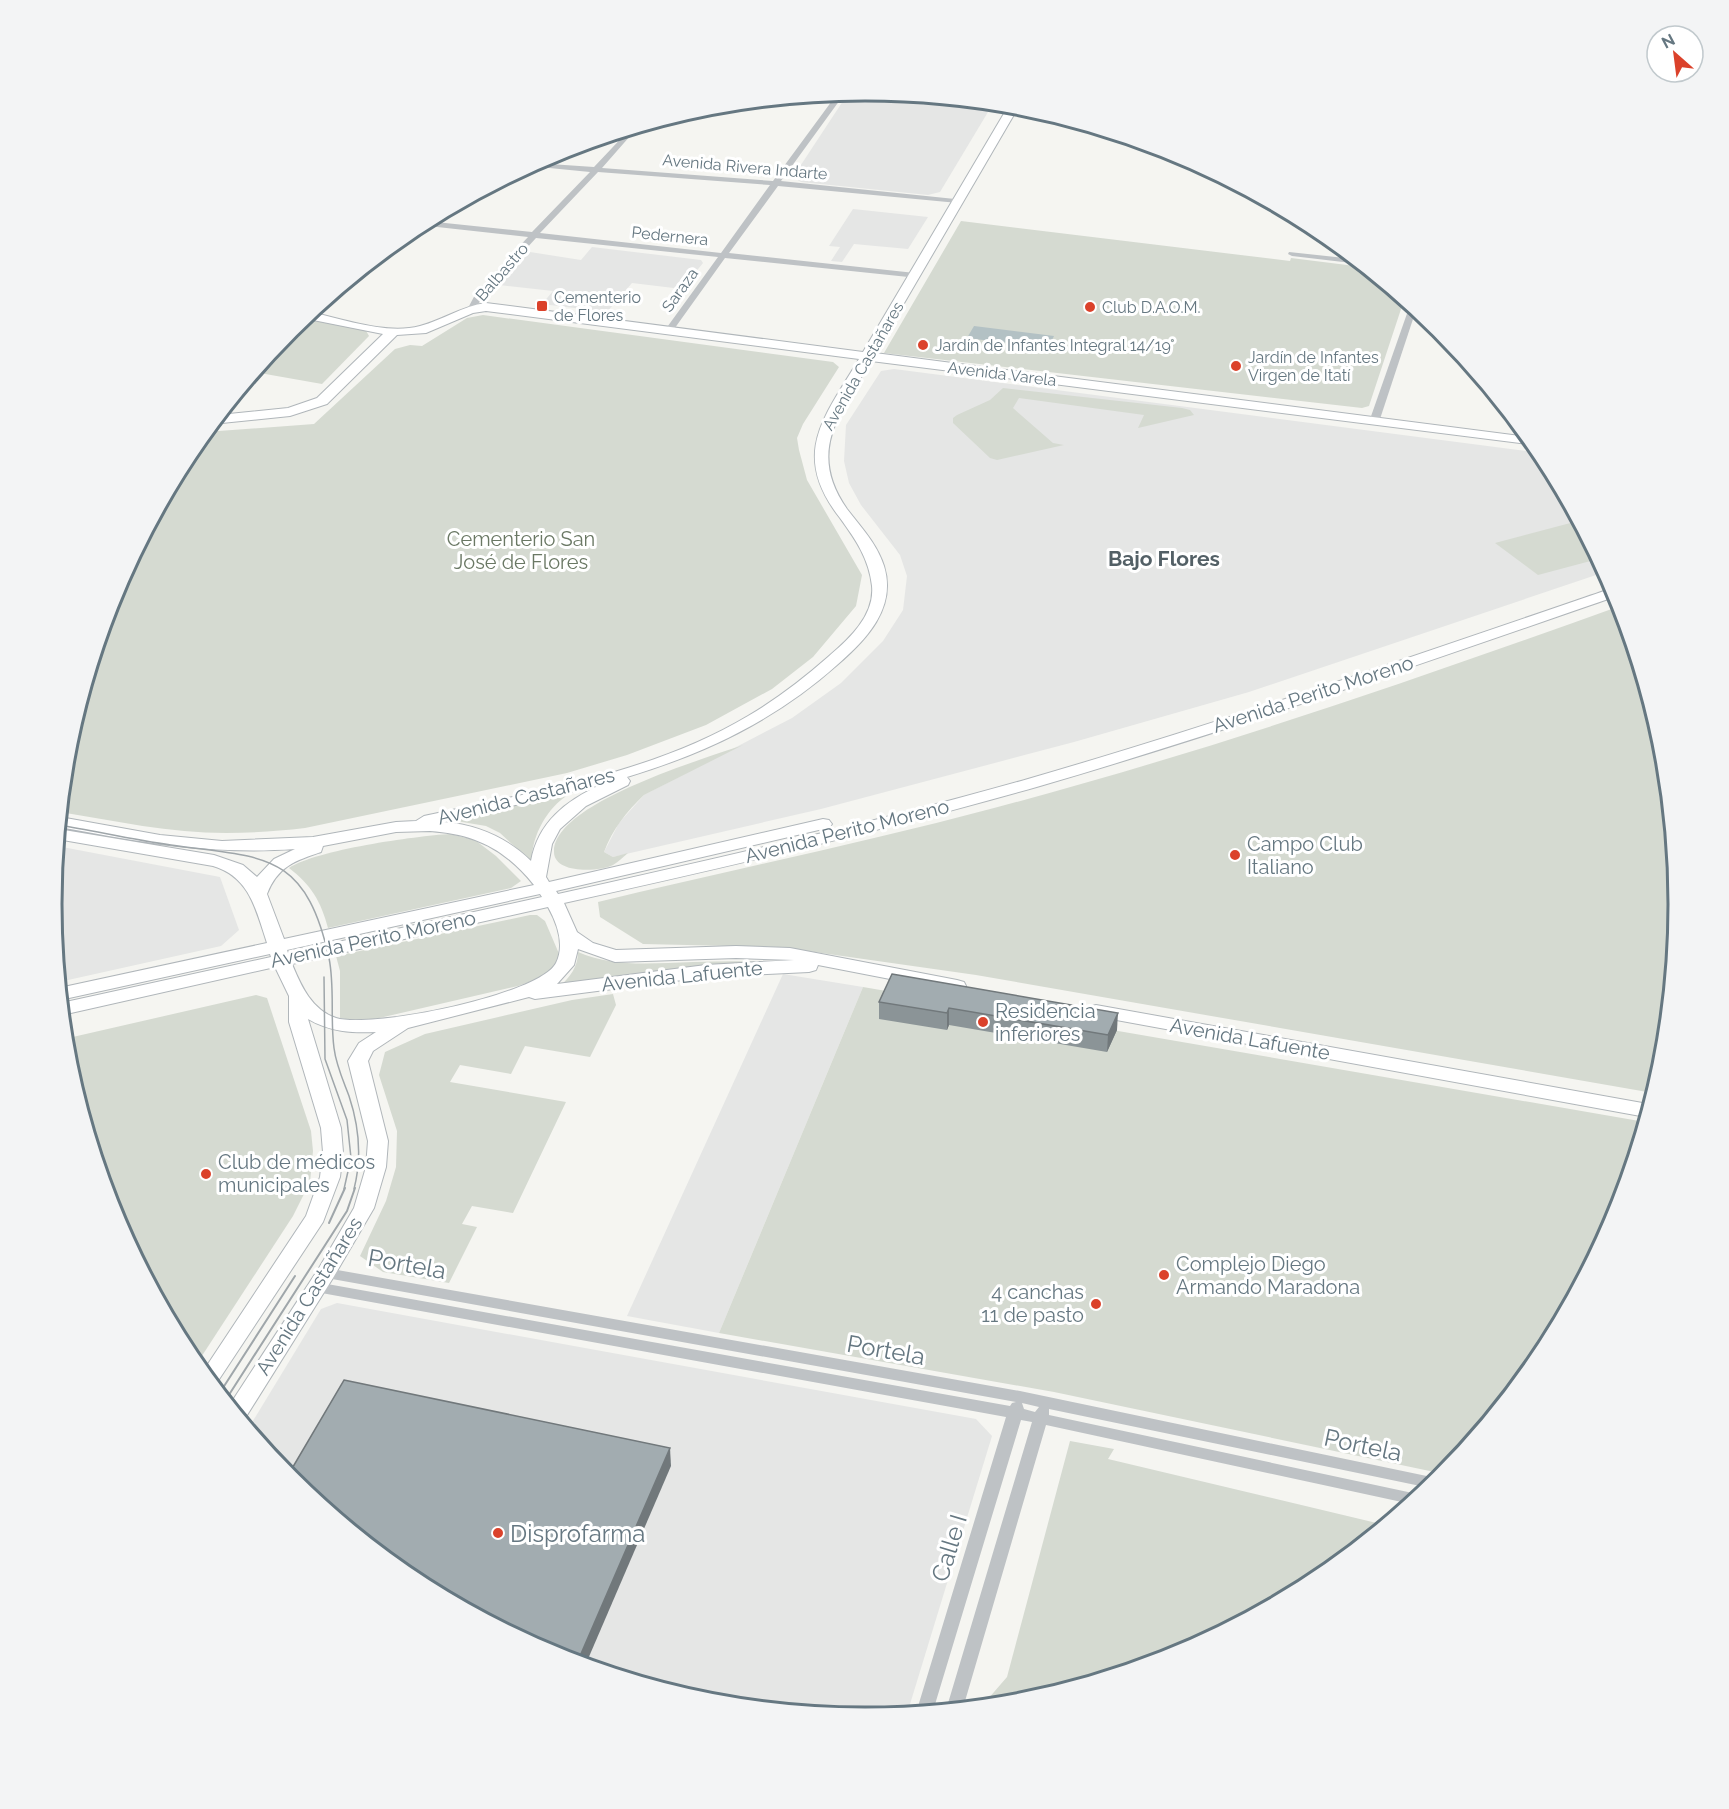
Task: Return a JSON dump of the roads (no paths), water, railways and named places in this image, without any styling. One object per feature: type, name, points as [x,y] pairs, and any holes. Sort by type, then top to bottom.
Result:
[{"type":"main road","name":"Avenida Castañares","points":[[545,888],[546,836],[556,823],[586,799],[650,766],[710,743],[783,702],[838,657],[869,622],[877,606],[880,592],[876,562],[867,544],[832,500],[822,478],[820,455],[826,426],[915,276],[955,201],[1009,115]]},
{"type":"main road","name":"Avenida Varela","points":[[472,308],[486,307],[669,330],[1519,440]]},
{"type":"main road","name":"Balbastro","points":[[394,332],[426,328],[472,308]]},
{"type":"main road","points":[[318,317],[394,332]]},
{"type":"main road","points":[[225,419],[290,412],[322,401],[394,332]]},
{"type":"main road","name":"Avenida Perito Moreno","points":[[68,1007],[545,888],[885,810],[1024,774],[1306,687],[1601,586]]},
{"type":"main road","name":"Avenida Perito Moreno","points":[[545,888],[880,823],[1035,782],[1311,696],[1605,595]]},
{"type":"main road","name":"Avenida Castañares","points":[[402,826],[650,766]]},
{"type":"main road","points":[[66,823],[200,845],[268,845],[342,839]]},
{"type":"main road","points":[[65,835],[224,864],[239,870],[259,893],[279,953],[298,997],[315,1016],[333,1025],[348,1028],[407,1023],[512,996],[540,986],[560,972],[567,963],[570,936],[545,888],[505,850],[477,833],[402,826],[342,839],[303,851],[275,865],[265,876],[259,893]]},
{"type":"main road","name":"Avenida Lafuente","points":[[570,936],[586,947],[615,956],[764,952],[814,958],[978,990]]},
{"type":"main road","name":"Avenida Perito Moreno","points":[[66,993],[279,953]]},
{"type":"main road","name":"Avenida Lafuente","points":[[512,996],[721,970],[852,966]]},
{"type":"main road","name":"Avenida Castañares","points":[[213,1373],[316,1216],[330,1177],[333,1152],[330,1128],[299,1022],[298,997]]},
{"type":"main road","name":"Avenida Lafuente","points":[[1083,1009],[1641,1110]]},
{"type":"main road","name":"Avenida Castañares","points":[[240,1408],[364,1208],[376,1167],[378,1142],[358,1061],[366,1047],[407,1023]]},
{"type":"street","name":"Saraza","points":[[669,330],[834,102]]},
{"type":"street","name":"Balbastro","points":[[472,308],[479,295],[625,138]]},
{"type":"street","name":"Avenida Rivera Indarte","points":[[550,166],[775,183],[955,201]]},
{"type":"street","name":"Pedernera","points":[[438,225],[915,276]]},
{"type":"street","points":[[1292,254],[1344,260]]},
{"type":"street","points":[[1374,422],[1410,316]]},
{"type":"street","name":"Portela","points":[[321,1280],[1020,1397],[1423,1480]]},
{"type":"street","name":"Portela","points":[[321,1280],[1015,1413],[1407,1496]]},
{"type":"street","name":"Calle I","points":[[926,1705],[1020,1397]]},
{"type":"street","points":[[956,1702],[1045,1402]]},
{"type":"tram line","points":[[65,826],[255,858],[276,866],[293,878],[307,897],[319,923],[329,958],[335,1054],[357,1130],[359,1154],[354,1189]]},
{"type":"tram line","points":[[324,977],[325,1059],[347,1120],[351,1158],[344,1189]]},
{"type":"tram line","points":[[329,1223],[345,1188]]},
{"type":"tram line","points":[[229,1395],[347,1211],[355,1188]]},
{"type":"tram line","points":[[223,1388],[295,1276]]},
{"type":"place","name":"Cementerio de Flores","points":[[542,306]]},
{"type":"place","name":"Club D.A.O.M.","points":[[1090,307]]},
{"type":"place","name":"Jardín de Infantes Integral 14/19°","points":[[923,345]]},
{"type":"place","name":"Jardín de Infantes Virgen de Itatí","points":[[1236,366]]},
{"type":"place","name":"Campo Club Italiano","points":[[1235,855]]},
{"type":"place","name":"Residencia inferiores","points":[[983,1022]]},
{"type":"place","name":"Club de médicos municipales","points":[[206,1174]]},
{"type":"place","name":"Complejo Diego Armando Maradona","points":[[1164,1275]]},
{"type":"place","name":"4 canchas 11 de pasto","points":[[1096,1304]]},
{"type":"place","name":"Disprofarma","points":[[498,1533]]},
{"type":"district","name":"Bajo Flores","points":[[1164,558]]},
{"type":"park label","name":"Cementerio San José de Flores","points":[[521,550]]}]
